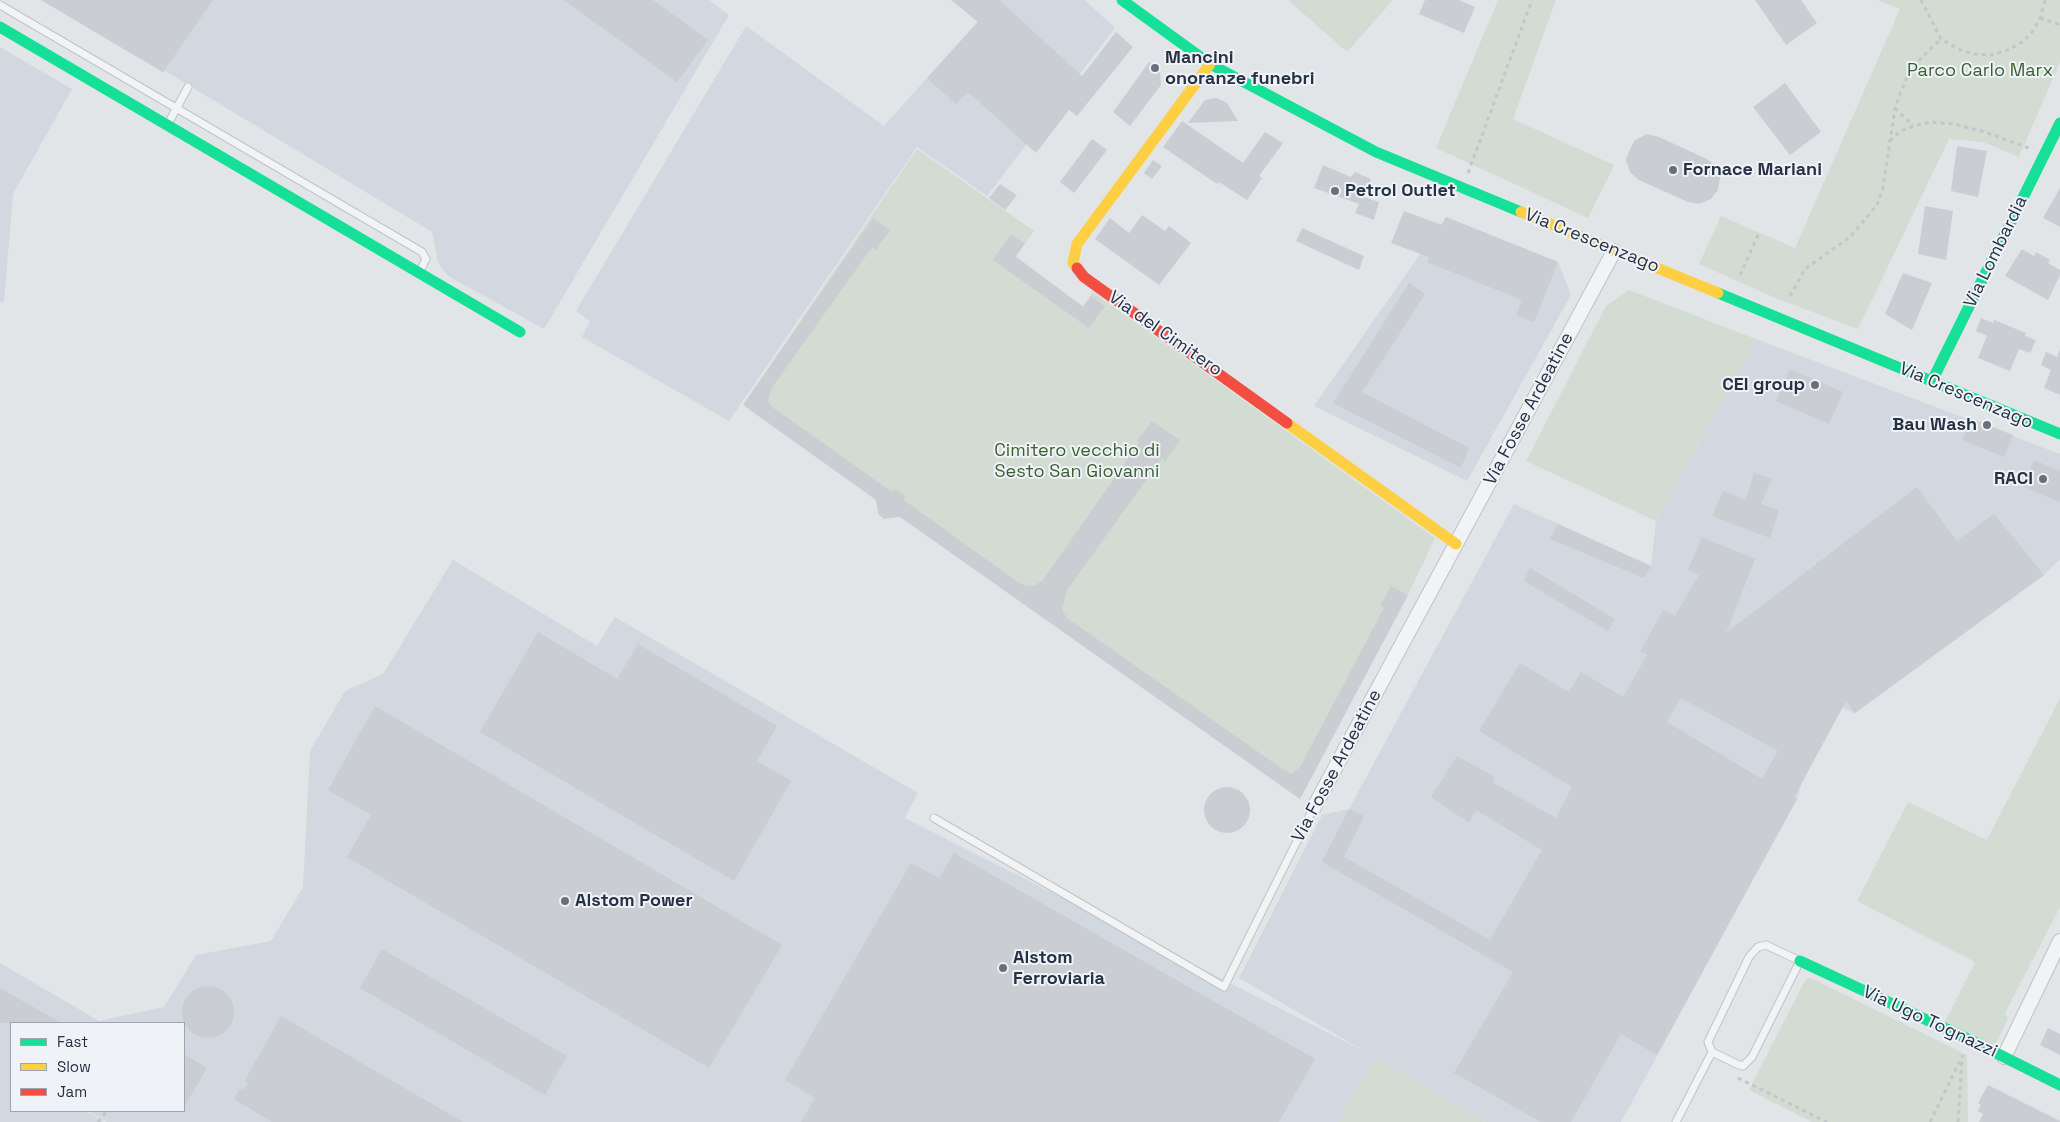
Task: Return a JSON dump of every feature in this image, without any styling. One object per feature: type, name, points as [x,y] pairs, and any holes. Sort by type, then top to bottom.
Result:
[{"type":"street","name":"Via Crescenzago","points":[[1122,0],[1210,64],[1357,142],[1463,189],[2060,434]]},
{"type":"street","points":[[0,27],[520,332]]},
{"type":"street","name":"Via del Cimitero","points":[[1210,64],[1078,244],[1073,263],[1084,276],[1456,544]]},
{"type":"street","name":"Via Lombardia","points":[[1932,381],[2045,154],[2057,140],[2060,123]]},
{"type":"street","name":"Via Fosse Ardeatine","points":[[1313,809],[1614,251]]},
{"type":"street","points":[[2004,1057],[2060,941]]},
{"type":"street","name":"Via Ugo Tognazzi","points":[[1800,961],[2060,1085]]},
{"type":"lane","points":[[0,5],[176,110],[422,252],[426,259],[419,273]]},
{"type":"lane","points":[[166,126],[188,87]]},
{"type":"lane","name":"Via Fosse Ardeatine","points":[[934,818],[1224,987],[1313,809]]},
{"type":"lane","name":"Via Ugo Tognazzi","points":[[1676,1122],[1712,1052],[1708,1042],[1711,1032],[1753,952],[1766,945],[1800,961]]},
{"type":"lane","points":[[1712,1052],[1743,1066],[1752,1058],[1800,961]]},
{"type":"path","points":[[1463,189],[1532,0]]},
{"type":"path","points":[[1920,0],[1941,39],[1958,50],[1974,54],[1992,54],[2008,50],[2024,41],[2033,31],[2040,18],[2045,0]]},
{"type":"path","points":[[2040,18],[2060,25]]},
{"type":"path","points":[[1790,296],[1805,269],[1850,237],[1877,205],[1883,188],[1895,108],[1907,77],[1921,58],[1941,39]]},
{"type":"path","points":[[1895,108],[1913,126]]},
{"type":"path","points":[[1890,142],[1899,132],[1930,122],[1952,124],[1982,131],[2045,154]]},
{"type":"path","points":[[1740,275],[1759,233]]},
{"type":"path","points":[[1930,1122],[1965,1050]]},
{"type":"path","points":[[1958,1122],[1962,1056]]},
{"type":"path","points":[[1743,1066],[1737,1077],[1827,1122]]},
{"type":"path","points":[[98,1122],[106,1112]]},
{"type":"shaded area","points":[[41,0],[709,0],[729,15],[544,329],[448,276],[438,263],[432,232],[165,71],[164,73]]},
{"type":"shaded area","points":[[997,0],[1085,0],[1115,28],[987,196],[917,147],[729,421],[582,337],[590,321],[576,311],[746,26],[884,126]]},
{"type":"shaded area","points":[[0,47],[72,89],[13,194],[4,302],[0,302]]},
{"type":"shaded area","points":[[1446,217],[1558,262],[1571,295],[1467,481],[1314,406]]},
{"type":"shaded area","points":[[1756,339],[2060,454],[2060,559],[2044,575],[1855,713],[1842,708],[1802,783],[1797,799],[1621,1122],[1486,1122],[1376,1058],[1338,1122],[107,1122],[90,1112],[185,1112],[185,1022],[10,1022],[10,1112],[88,1112],[104,1122],[0,1122],[0,963],[99,1021],[164,1007],[196,955],[271,941],[303,887],[310,751],[345,691],[383,674],[453,560],[597,646],[615,617],[918,793],[905,818],[1364,1051],[1239,978],[1322,815],[1349,809],[1514,504],[1651,566],[1656,521]]},
{"type":"green space","points":[[1288,0],[1393,0],[1347,52]]},
{"type":"green space","points":[[1498,0],[1556,0],[1513,119],[1614,165],[1588,218],[1436,148]]},
{"type":"green space","name":"Parco Carlo Marx","points":[[1877,0],[2060,0],[2060,62],[2019,157],[1983,142],[1949,139],[1858,329],[1773,297],[1699,264],[1721,216],[1795,248],[1900,9]]},
{"type":"green space","name":"Cimitero vecchio di Sesto San Giovanni","points":[[917,149],[1034,231],[1016,257],[1083,306],[1093,292],[1435,538],[1408,595],[1300,799],[743,405]]},
{"type":"green space","points":[[1629,290],[1756,339],[1656,521],[1526,461],[1606,306]]},
{"type":"green space","points":[[2060,698],[2060,907],[2005,1013],[2008,1019],[1995,1045],[1942,1028],[1975,962],[1857,901],[1908,802],[1987,840]]},
{"type":"green space","points":[[1808,978],[1967,1055],[1968,1122],[1812,1122],[1749,1090],[1803,984]]},
{"type":"green space","points":[[1375,1057],[1486,1122],[1338,1122]]},
{"type":"building","points":[[41,0],[213,0],[163,72]]},
{"type":"building","points":[[564,0],[653,0],[708,40],[677,82]]},
{"type":"building","points":[[951,0],[999,0],[1082,76],[1116,32],[1133,47],[1077,116],[1069,110],[1036,153],[968,92],[956,104],[927,78],[978,22]]},
{"type":"building","points":[[1425,0],[1459,0],[1475,7],[1464,33],[1419,14]]},
{"type":"building","points":[[1755,0],[1801,0],[1817,23],[1786,45]]},
{"type":"building","points":[[1149,62],[1160,71],[1161,85],[1130,126],[1113,112]]},
{"type":"building","points":[[1785,83],[1821,132],[1790,155],[1753,107]]},
{"type":"building","points":[[1217,98],[1227,103],[1238,121],[1188,123],[1205,100]]},
{"type":"building","points":[[1182,121],[1243,163],[1265,132],[1283,143],[1259,176],[1262,178],[1247,200],[1219,182],[1217,184],[1163,147]]},
{"type":"building","name":"Fornace Mariani","points":[[1647,134],[1659,137],[1707,159],[1717,167],[1720,178],[1718,190],[1711,199],[1699,204],[1688,202],[1639,180],[1630,172],[1626,160],[1630,149],[1635,140]]},
{"type":"building","points":[[1092,139],[1107,150],[1074,193],[1060,182]]},
{"type":"building","points":[[1957,146],[1987,151],[1978,197],[1951,191]]},
{"type":"building","points":[[1153,160],[1162,166],[1152,179],[1144,173]]},
{"type":"building","points":[[1323,165],[1351,177],[1355,172],[1371,179],[1364,197],[1379,202],[1374,220],[1355,213],[1359,204],[1314,188]]},
{"type":"building","points":[[1000,184],[1017,195],[1005,210],[989,198]]},
{"type":"building","points":[[2060,188],[2060,227],[2043,218]]},
{"type":"building","points":[[1925,206],[1953,211],[1946,260],[1918,254]]},
{"type":"building","points":[[1404,211],[1442,225],[1446,217],[1558,262],[1534,322],[1516,315],[1522,300],[1427,262],[1429,257],[1391,243]]},
{"type":"building","points":[[1142,215],[1165,231],[1169,226],[1191,243],[1159,285],[1095,239],[1110,218],[1129,233]]},
{"type":"building","points":[[873,218],[890,230],[876,250],[872,247],[773,386],[768,400],[772,407],[892,492],[894,489],[906,496],[904,500],[1019,583],[1028,586],[1036,585],[1043,580],[1139,443],[1137,441],[1152,421],[1180,440],[1165,461],[1162,458],[1067,590],[1062,610],[1067,618],[1292,774],[1300,767],[1384,608],[1380,606],[1391,586],[1408,595],[1300,799],[900,517],[884,519],[878,514],[876,500],[743,405]]},
{"type":"building","points":[[1302,228],[1364,256],[1359,270],[1296,241]]},
{"type":"building","points":[[1011,234],[1025,244],[1015,256],[1083,307],[1091,296],[1105,306],[1089,328],[993,260]]},
{"type":"building","points":[[2022,249],[2034,256],[2036,252],[2050,260],[2048,263],[2060,270],[2060,275],[2048,300],[2005,276]]},
{"type":"building","points":[[1903,273],[1932,283],[1912,330],[1885,314]]},
{"type":"building","points":[[1409,283],[1425,294],[1362,392],[1469,448],[1461,468],[1333,403]]},
{"type":"building","points":[[1981,318],[1993,323],[1994,320],[2026,333],[2025,336],[2036,340],[2030,353],[2019,349],[2010,371],[1978,358],[1987,336],[1976,331]]},
{"type":"building","points":[[2060,349],[2060,395],[2044,388],[2051,370],[2041,365],[2046,352],[2057,357]]},
{"type":"building","points":[[1790,369],[1843,392],[1829,424],[1776,401]]},
{"type":"building","points":[[1971,418],[2013,435],[2004,457],[1962,440]]},
{"type":"building","name":"RACI","points":[[2034,460],[2060,471],[2060,502],[2023,487]]},
{"type":"building","points":[[1754,473],[1772,479],[1761,504],[1779,510],[1770,538],[1712,516],[1723,491],[1746,500]]},
{"type":"building","points":[[1917,487],[1957,541],[1994,514],[2044,575],[1855,713],[1846,701],[1794,797],[1797,799],[1657,1055],[1621,1034],[1571,1122],[1541,1122],[1454,1073],[1513,972],[1322,862],[1349,809],[1364,816],[1344,857],[1490,940],[1542,850],[1476,810],[1469,823],[1431,797],[1457,756],[1495,777],[1492,782],[1556,818],[1572,787],[1479,731],[1520,663],[1569,692],[1581,672],[1623,697],[1647,655],[1640,652],[1663,610],[1675,616],[1699,575],[1688,570],[1702,537],[1755,559],[1726,633]],"holes":[[[1681,698],[1778,751],[1762,779],[1667,722]]]},
{"type":"building","points":[[1558,524],[1651,566],[1644,578],[1550,539]]},
{"type":"building","points":[[1530,568],[1615,619],[1608,631],[1524,581]]},
{"type":"building","name":"Alstom Power","points":[[538,632],[617,679],[638,644],[777,726],[757,761],[791,781],[734,881],[480,732]]},
{"type":"building","name":"Alstom Power","points":[[375,706],[782,945],[709,1068],[347,857],[371,815],[328,790]]},
{"type":"building","points":[[1222,787],[1232,787],[1246,797],[1250,810],[1246,823],[1240,829],[1232,833],[1222,833],[1208,823],[1204,815],[1204,805],[1214,791]]},
{"type":"building","name":"Alstom Ferroviaria","points":[[954,853],[1315,1059],[1279,1122],[801,1122],[815,1098],[785,1080],[911,863],[939,878]]},
{"type":"building","points":[[382,949],[567,1056],[545,1095],[360,988]]},
{"type":"building","points":[[203,986],[213,986],[223,990],[230,997],[234,1007],[234,1017],[230,1027],[223,1034],[213,1038],[203,1038],[193,1034],[186,1027],[182,1017],[182,1007],[186,997],[193,990]]},
{"type":"building","points":[[0,988],[59,1022],[10,1022],[0,1023]]},
{"type":"building","points":[[281,1016],[463,1122],[272,1122],[234,1099],[240,1088],[243,1090],[248,1084],[245,1080]]},
{"type":"building","points":[[2048,1028],[2060,1034],[2060,1055],[2040,1045]]},
{"type":"building","points":[[185,1055],[207,1068],[185,1105]]},
{"type":"building","points":[[1988,1085],[2060,1122],[1979,1122],[1983,1114],[1978,1111],[1981,1105],[1978,1103]]},
{"type":"traffic: fast","points":[[1122,0],[1210,64],[1376,152],[1521,212]]},
{"type":"traffic: fast","points":[[0,27],[520,332]]},
{"type":"traffic: fast","points":[[1932,381],[2060,123]]},
{"type":"traffic: fast","points":[[1718,293],[2060,434]]},
{"type":"traffic: fast","points":[[1800,961],[1970,1040],[2060,1085]]},
{"type":"traffic: slow","points":[[1077,268],[1073,263],[1077,244],[1210,64]]},
{"type":"traffic: slow","points":[[1521,212],[1718,293]]},
{"type":"traffic: slow","points":[[1287,423],[1456,544]]},
{"type":"traffic: jam","points":[[1077,268],[1084,277],[1287,423]]},
{"type":"place","name":"Mancini onoranze funebri","points":[[1155,68]]},
{"type":"place","name":"Fornace Mariani","points":[[1673,170]]},
{"type":"place","name":"Petrol Outlet","points":[[1335,191]]},
{"type":"place","name":"CEI group","points":[[1815,385]]},
{"type":"place","name":"Bau Wash","points":[[1987,425]]},
{"type":"place","name":"RACI","points":[[2043,479]]},
{"type":"place","name":"Alstom Power","points":[[565,901]]},
{"type":"place","name":"Alstom Ferroviaria","points":[[1003,968]]}]
